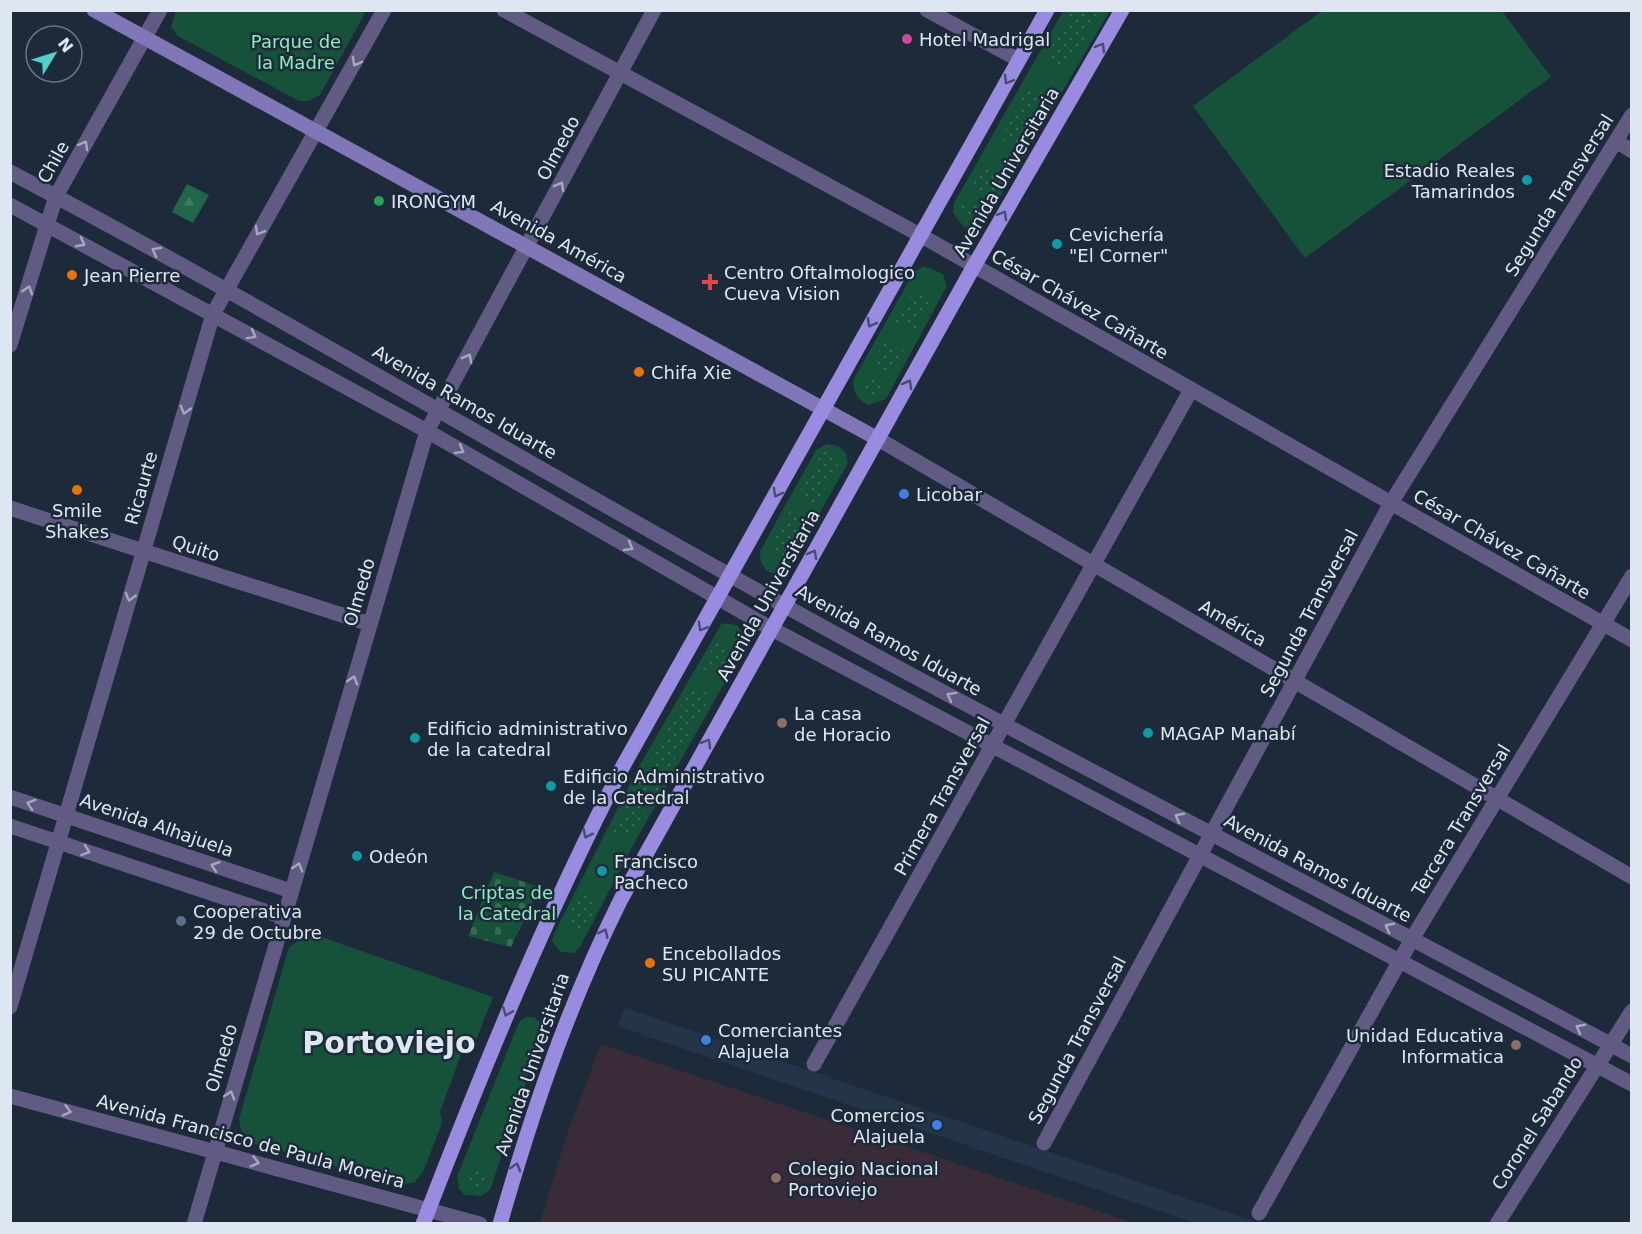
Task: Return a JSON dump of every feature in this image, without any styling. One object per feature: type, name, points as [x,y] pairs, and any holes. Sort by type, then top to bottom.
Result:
[{"type":"main road","name":"Avenida Universitaria","points":[[425,1216],[499,1031],[554,904],[623,766],[1047,10]]},
{"type":"main road","name":"Avenida Universitaria","points":[[500,1224],[555,1047],[586,969],[656,832],[974,266],[1122,10]]},
{"type":"street","name":"Avenida América","points":[[94,10],[878,439]]},
{"type":"street","name":"Chile","points":[[10,345],[49,226],[56,196],[160,10]]},
{"type":"street","name":"Ricaurte","points":[[10,1007],[213,314],[384,10]]},
{"type":"street","name":"César Chávez Cañarte","points":[[504,10],[920,235],[1632,640]]},
{"type":"street","name":"Olmedo","points":[[194,1224],[427,431],[654,10]]},
{"type":"street","points":[[927,10],[1019,60]]},
{"type":"street","name":"Segunda Transversal","points":[[1044,1143],[1390,503],[1632,115]]},
{"type":"street","points":[[1616,141],[1632,151]]},
{"type":"street","name":"Avenida Ramos Iduarte","points":[[10,172],[226,289],[731,576],[1004,725],[1632,1056]]},
{"type":"street","points":[[10,205],[427,431],[772,629],[1632,1084]]},
{"type":"street","name":"Primera Transversal","points":[[814,1064],[1191,390]]},
{"type":"street","name":"América","points":[[878,439],[1632,877]]},
{"type":"street","name":"Quito","points":[[10,508],[370,624]]},
{"type":"street","name":"Tercera Transversal","points":[[1259,1213],[1412,939],[1632,576]]},
{"type":"street","name":"Avenida Alhajuela","points":[[10,797],[291,891]]},
{"type":"street","points":[[10,826],[283,917]]},
{"type":"street","name":"Coronel Sabando","points":[[1497,1224],[1632,1011]]},
{"type":"street","name":"Avenida Francisco de Paula Moreira","points":[[10,1096],[214,1151],[425,1216],[480,1224]]},
{"type":"shaded area","name":"Comercios Alajuela","points":[[625,1008],[1259,1223],[1195,1223],[617,1026]]},
{"type":"shaded area","name":"Colegio Nacional Portoviejo","points":[[601,1044],[1134,1223],[540,1222],[567,1134]]},
{"type":"green space","name":"Parque de la Madre","points":[[176,10],[366,11],[320,95],[309,101],[299,101],[178,36],[171,27]]},
{"type":"green space","points":[[1323,10],[1502,11],[1551,77],[1305,258],[1193,106]]},
{"type":"green space","points":[[1063,11],[1110,11],[985,222],[975,229],[964,227],[953,213],[954,203]]},
{"type":"green space","points":[[1072,11],[1100,11],[1070,63],[1056,67],[1049,59],[1049,51]]},
{"type":"green space","points":[[1034,89],[1042,93],[1043,106],[1017,152],[1011,141],[999,141],[1024,94]]},
{"type":"green space","points":[[987,159],[990,168],[998,174],[1007,171],[991,198],[971,188]]},
{"type":"green space","points":[[187,184],[209,195],[193,223],[172,212]]},
{"type":"green space","points":[[965,200],[983,210],[974,221],[962,215],[961,209]]},
{"type":"green space","points":[[924,266],[943,274],[947,286],[886,399],[868,405],[856,395],[853,380],[914,272]]},
{"type":"green space","points":[[913,291],[931,301],[912,336],[908,327],[900,323],[892,326]]},
{"type":"green space","points":[[888,335],[895,347],[907,344],[891,373],[872,364]]},
{"type":"green space","points":[[865,375],[883,385],[878,395],[871,400],[865,397],[859,388]]},
{"type":"green space","points":[[827,444],[838,446],[846,453],[848,463],[789,567],[778,573],[768,571],[760,558],[760,551],[816,450]]},
{"type":"green space","points":[[826,451],[838,454],[840,460],[814,509],[809,501],[797,497],[820,456]]},
{"type":"green space","points":[[790,511],[794,517],[807,522],[788,558],[770,548]]},
{"type":"green space","points":[[722,623],[737,625],[745,635],[743,650],[631,849],[580,947],[574,953],[561,952],[552,941],[554,934],[638,768]]},
{"type":"green space","points":[[717,641],[733,650],[718,679],[709,670],[700,669]]},
{"type":"green space","points":[[693,683],[699,691],[712,694],[629,840],[612,832]]},
{"type":"green space","name":"Criptas de la Catedral","points":[[494,872],[540,887],[511,947],[468,936]]},
{"type":"green space","points":[[580,892],[599,902],[582,934],[564,924]]},
{"type":"green space","points":[[310,933],[493,997],[474,1045],[462,1052],[440,1112],[442,1123],[423,1172],[415,1182],[402,1185],[253,1143],[241,1130],[239,1119],[289,947]]},
{"type":"green space","points":[[526,1017],[534,1017],[541,1023],[543,1032],[490,1190],[481,1196],[465,1195],[459,1189],[457,1177],[519,1022]]},
{"type":"green space","points":[[476,1169],[484,1172],[487,1180],[484,1188],[476,1191],[468,1188],[465,1180],[468,1172]]},
{"type":"place","name":"Hotel Madrigal","points":[[907,39]]},
{"type":"place","name":"Estadio Reales Tamarindos","points":[[1527,180]]},
{"type":"place","name":"IRONGYM","points":[[379,201]]},
{"type":"place","name":"Cevichería \"El Corner\"","points":[[1057,244]]},
{"type":"place","name":"Jean Pierre","points":[[72,275]]},
{"type":"place","name":"Centro Oftalmologico Cueva Vision","points":[[710,282]]},
{"type":"place","name":"Chifa Xie","points":[[639,372]]},
{"type":"place","name":"Smile Shakes","points":[[77,490]]},
{"type":"place","name":"Licobar","points":[[904,494]]},
{"type":"place","name":"La casa de Horacio","points":[[782,723]]},
{"type":"place","name":"MAGAP Manabí","points":[[1148,733]]},
{"type":"place","name":"Edificio administrativo de la catedral","points":[[415,738]]},
{"type":"place","name":"Edificio Administrativo de la Catedral","points":[[551,786]]},
{"type":"place","name":"Odeón","points":[[357,856]]},
{"type":"place","name":"Francisco Pacheco","points":[[602,871]]},
{"type":"place","name":"Cooperativa 29 de Octubre","points":[[181,921]]},
{"type":"place","name":"Encebollados SU PICANTE","points":[[650,963]]},
{"type":"place","name":"Comerciantes Alajuela","points":[[706,1040]]},
{"type":"place","name":"Unidad Educativa Informatica","points":[[1516,1045]]},
{"type":"place","name":"Comercios Alajuela","points":[[937,1125]]},
{"type":"place","name":"Colegio Nacional Portoviejo","points":[[776,1178]]},
{"type":"district","name":"Portoviejo","points":[[389,1042]]}]
